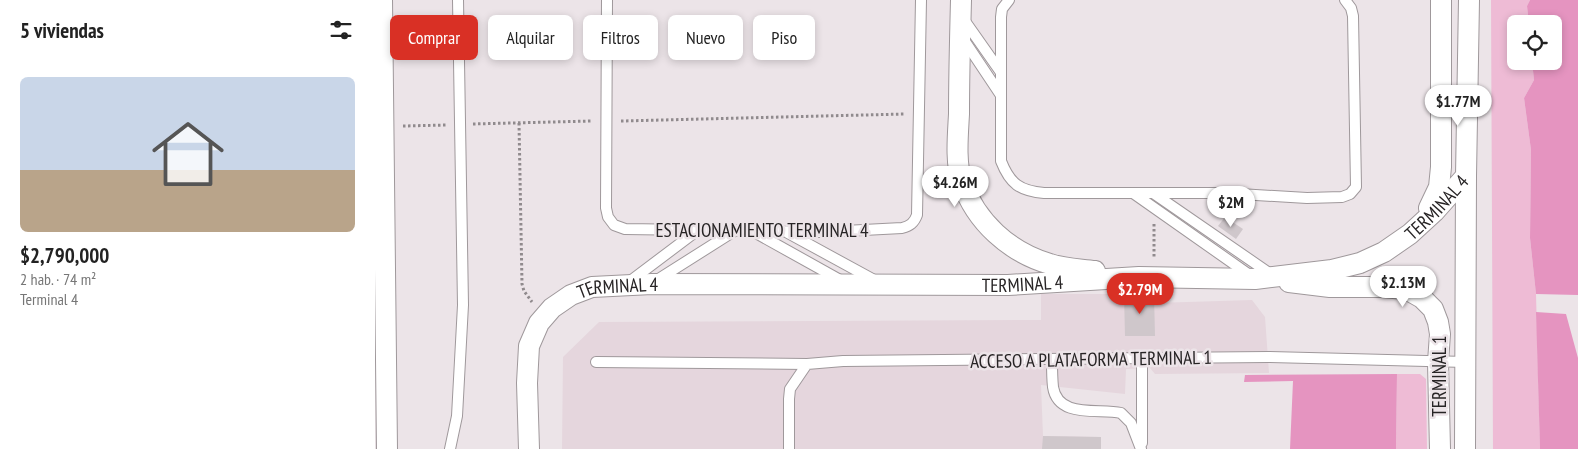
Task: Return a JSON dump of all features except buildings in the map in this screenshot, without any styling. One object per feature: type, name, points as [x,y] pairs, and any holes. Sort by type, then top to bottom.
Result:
[{"type":"street","points":[[382,0],[387,449]]},
{"type":"street","points":[[1410,234],[1432,204],[1439,187],[1441,168],[1441,0]]},
{"type":"street","name":"TERMINAL 4","points":[[529,449],[527,383],[529,346],[539,323],[552,308],[571,295],[592,287],[626,284],[1008,286],[1147,277],[1264,278],[1332,270],[1360,263],[1384,252],[1410,234],[1434,212],[1466,176],[1469,0]]},
{"type":"street","points":[[961,7],[958,151],[961,181],[973,206],[986,224],[1000,238],[1023,254],[1051,265],[1147,277]]},
{"type":"street","name":"TERMINAL 1","points":[[1465,449],[1466,176]]},
{"type":"street","name":"TERMINAL 1","points":[[1264,278],[1330,287],[1381,286],[1406,289],[1422,298],[1433,309],[1440,334],[1438,362],[1440,449]]},
{"type":"lane","points":[[450,449],[457,416],[463,306],[458,0]]},
{"type":"lane","name":"ESTACIONAMIENTO TERMINAL 4","points":[[607,0],[606,208],[608,217],[615,225],[625,229],[737,229],[785,232],[875,231],[908,227],[914,222],[917,215],[917,114],[921,0]]},
{"type":"lane","points":[[1009,0],[1002,9],[1001,17],[1001,161],[1011,180],[1020,187],[1028,192],[1044,193],[1223,193],[1307,198],[1342,197],[1354,191],[1357,180],[1353,16],[1351,8],[1345,0]]},
{"type":"lane","points":[[961,7],[1000,71]]},
{"type":"lane","points":[[960,35],[1000,94]]},
{"type":"lane","points":[[1133,193],[1264,278]]},
{"type":"lane","points":[[1153,193],[1264,278]]},
{"type":"lane","points":[[652,284],[737,229]]},
{"type":"lane","points":[[626,284],[698,230]]},
{"type":"lane","points":[[753,231],[849,285]]},
{"type":"lane","points":[[785,232],[883,285]]},
{"type":"lane","name":"ACCESO A PLATAFORMA TERMINAL 1","points":[[596,362],[807,364],[843,361],[1269,357],[1466,362]]},
{"type":"lane","points":[[1141,449],[1142,358]]},
{"type":"lane","points":[[1052,359],[1054,392],[1063,405],[1072,409],[1121,413],[1131,423],[1141,449]]},
{"type":"lane","points":[[789,449],[790,389],[807,364]]},
{"type":"path","points":[[383,126],[917,114]]},
{"type":"path","points":[[519,123],[522,284],[528,298],[545,317]]},
{"type":"path","points":[[1147,277],[1153,220]]},
{"type":"shaded area","points":[[1491,0],[1530,0],[1527,6],[1528,15],[1507,15],[1507,70],[1533,70],[1534,80],[1524,98],[1531,150],[1530,238],[1536,294],[1540,449],[1493,449]]},
{"type":"shaded area","points":[[1530,0],[1578,0],[1578,295],[1536,294],[1530,238],[1531,150],[1524,98],[1534,80],[1533,70],[1562,70],[1562,15],[1528,15],[1527,6]]},
{"type":"shaded area","points":[[1041,294],[1154,294],[1155,303],[1252,300],[1265,317],[1269,373],[1155,374],[1150,368],[1126,369],[1125,394],[1041,385],[1043,436],[1101,437],[1101,449],[562,449],[563,357],[599,322],[1041,320]]},
{"type":"shaded area","points":[[1536,312],[1566,314],[1578,358],[1578,449],[1540,449]]},
{"type":"shaded area","points":[[1397,374],[1420,374],[1426,379],[1427,449],[1396,449]]},
{"type":"shaded area","points":[[1397,374],[1396,449],[1290,449],[1293,381],[1244,382],[1245,375]]}]
